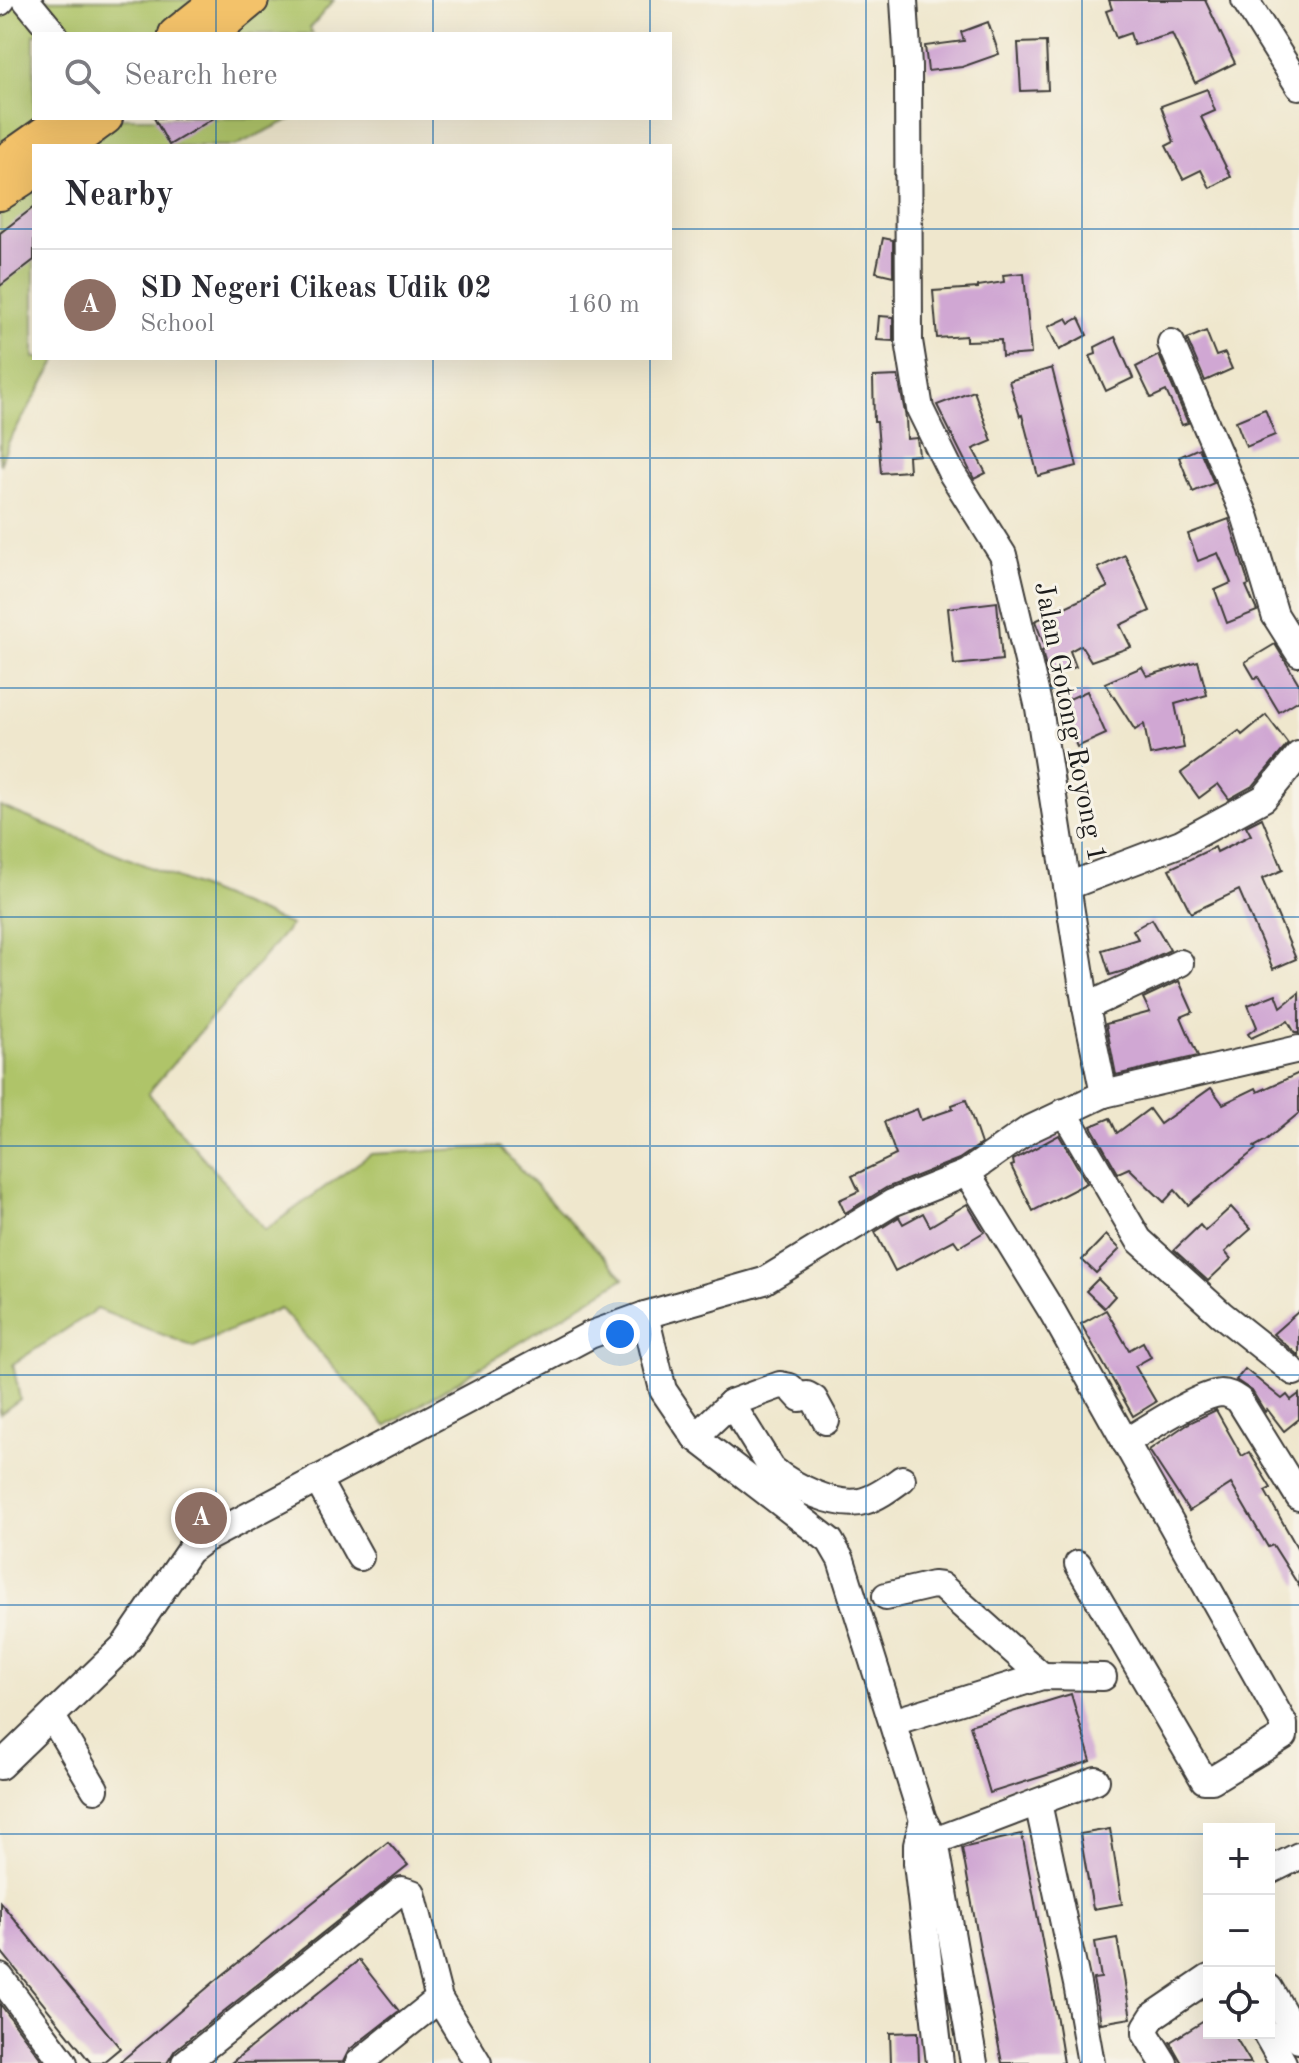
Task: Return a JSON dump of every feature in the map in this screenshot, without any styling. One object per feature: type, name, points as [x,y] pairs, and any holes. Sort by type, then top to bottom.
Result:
[{"type":"main road","points":[[179,32],[240,1]]},
{"type":"main road","points":[[213,32],[240,1]]},
{"type":"main road","points":[[0,164],[62,120]]},
{"type":"main road","points":[[71,144],[103,120]]},
{"type":"main road","points":[[0,194],[32,173]]},
{"type":"street","points":[[26,0],[52,32]]},
{"type":"street","name":"Jalan Gotong Royong 1","points":[[904,0],[908,66],[909,341],[920,409],[951,472],[1003,555],[1039,708],[1086,1007],[1104,1094]]},
{"type":"street","points":[[1245,0],[1299,86]]},
{"type":"street","points":[[1171,343],[1246,518],[1275,615],[1299,653]]},
{"type":"street","points":[[1068,886],[1181,843],[1264,798],[1299,755]]},
{"type":"street","points":[[1086,1007],[1180,963]]},
{"type":"street","points":[[0,1766],[124,1646],[189,1551],[205,1539],[590,1335],[645,1315],[764,1281],[892,1203],[967,1173],[1028,1130],[1104,1094],[1299,1049]]},
{"type":"street","points":[[1064,1112],[1139,1240],[1221,1314],[1294,1372]]},
{"type":"street","points":[[967,1173],[1053,1313],[1184,1543],[1284,1724],[1284,1736],[1212,1780],[1204,1780],[1078,1564]]},
{"type":"street","points":[[645,1315],[663,1390],[695,1437],[830,1541],[841,1560],[929,1830],[974,2063]]},
{"type":"street","points":[[695,1437],[731,1403],[780,1385],[790,1387],[800,1398],[811,1397],[826,1421]]},
{"type":"street","points":[[1125,1442],[1201,1400],[1217,1394],[1230,1394],[1239,1400],[1299,1497]]},
{"type":"street","points":[[731,1403],[772,1469],[827,1499],[862,1502],[902,1479]]},
{"type":"street","points":[[317,1479],[360,1557]]},
{"type":"street","points":[[886,1596],[933,1585],[941,1586],[1042,1676]]},
{"type":"street","points":[[893,1722],[1042,1676],[1103,1677]]},
{"type":"street","points":[[52,1717],[95,1789]]},
{"type":"street","points":[[940,2063],[917,1845],[929,1830],[1038,1803],[1096,1780]]},
{"type":"street","points":[[1038,1803],[1091,2063]]},
{"type":"street","points":[[1275,1868],[1299,1856]]},
{"type":"street","points":[[185,2063],[402,1890],[412,1893],[439,1999],[478,2063]]},
{"type":"street","points":[[0,1977],[64,2063]]},
{"type":"street","points":[[1164,2063],[1146,2034],[1149,2021],[1203,1982]]},
{"type":"street","points":[[1275,1998],[1299,2040]]},
{"type":"street","points":[[359,2063],[439,1999]]},
{"type":"street","points":[[1269,2039],[1283,2063]]},
{"type":"green space","points":[[0,0],[334,0],[310,28],[312,32],[32,32],[32,120],[289,120],[239,144],[32,144],[32,360],[57,360],[8,443],[0,465]]},
{"type":"green space","points":[[0,806],[291,925],[148,1093],[265,1230],[371,1154],[499,1147],[624,1278],[386,1426],[280,1308],[194,1347],[97,1309],[13,1364],[20,1399],[0,1414]]},
{"type":"building","points":[[1109,0],[1205,0],[1235,63],[1195,83],[1172,34],[1134,45],[1130,33],[1116,38],[1106,11],[1112,9]]},
{"type":"building","points":[[988,22],[999,54],[962,67],[928,71],[925,46],[964,41],[961,32]]},
{"type":"building","points":[[1046,42],[1048,90],[1021,91],[1018,43]]},
{"type":"building","points":[[1207,89],[1215,111],[1201,117],[1231,177],[1210,188],[1201,170],[1183,179],[1166,146],[1174,142],[1161,106]]},
{"type":"building","points":[[155,120],[211,120],[171,144]]},
{"type":"building","points":[[32,209],[32,262],[0,286],[0,233]]},
{"type":"building","points":[[883,238],[893,240],[893,276],[876,272]]},
{"type":"building","points":[[1024,273],[1031,354],[1002,356],[1001,340],[966,341],[966,336],[937,338],[933,291],[978,288],[1004,282],[1003,275]]},
{"type":"building","points":[[879,316],[893,317],[893,341],[877,340]]},
{"type":"building","points":[[1067,318],[1070,323],[1079,318],[1087,335],[1059,350],[1048,327]]},
{"type":"building","points":[[1206,331],[1216,356],[1225,353],[1232,369],[1205,381],[1187,339]]},
{"type":"building","points":[[1115,337],[1133,378],[1106,391],[1090,356],[1096,354],[1095,347]]},
{"type":"building","points":[[1159,355],[1188,423],[1182,425],[1166,391],[1151,398],[1136,367]]},
{"type":"building","points":[[1052,368],[1077,466],[1038,476],[1022,415],[1009,381]]},
{"type":"building","points":[[898,376],[907,439],[917,438],[919,455],[908,456],[909,471],[881,473],[877,422],[874,422],[873,377]]},
{"type":"building","points":[[974,391],[992,441],[973,449],[986,473],[974,479],[937,405]]},
{"type":"building","points":[[1265,409],[1275,435],[1246,447],[1236,421]]},
{"type":"building","points":[[1199,448],[1214,483],[1193,492],[1179,457]]},
{"type":"building","points":[[1229,519],[1249,585],[1246,586],[1257,611],[1227,623],[1215,590],[1231,583],[1218,553],[1198,561],[1188,534]]},
{"type":"building","points":[[1125,555],[1150,611],[1120,625],[1131,647],[1091,661],[1081,645],[1070,651],[1076,667],[1048,677],[1042,651],[1046,649],[1035,621],[1108,587],[1098,568]]},
{"type":"building","points":[[997,602],[1002,660],[954,665],[948,608]]},
{"type":"building","points":[[1275,644],[1299,684],[1299,700],[1279,712],[1245,662]]},
{"type":"building","points":[[1198,661],[1207,695],[1175,704],[1184,748],[1150,755],[1144,724],[1135,730],[1105,683],[1142,667],[1147,676]]},
{"type":"building","points":[[1087,691],[1106,734],[1077,747],[1058,704]]},
{"type":"building","points":[[1266,715],[1288,744],[1254,785],[1229,799],[1218,784],[1199,798],[1181,773],[1239,731],[1242,735]]},
{"type":"building","points":[[1262,818],[1283,870],[1262,879],[1296,959],[1273,969],[1239,890],[1191,913],[1169,869],[1215,847],[1217,852],[1251,835],[1246,826]]},
{"type":"building","points":[[1152,919],[1170,950],[1110,975],[1102,950],[1138,939],[1133,930]]},
{"type":"building","points":[[1179,981],[1193,1012],[1181,1017],[1198,1056],[1116,1075],[1106,1024],[1150,1012],[1143,998]]},
{"type":"building","points":[[1299,993],[1299,1033],[1295,1033],[1288,1021],[1251,1038],[1248,1034],[1257,1027],[1248,1005],[1276,994],[1281,1007]]},
{"type":"building","points":[[1299,1073],[1299,1113],[1254,1147],[1256,1149],[1188,1205],[1175,1190],[1164,1202],[1129,1168],[1118,1173],[1091,1126],[1110,1118],[1117,1133],[1149,1109],[1160,1124],[1211,1088],[1223,1104]]},
{"type":"building","points":[[966,1100],[981,1144],[959,1159],[886,1188],[845,1213],[839,1200],[859,1191],[852,1176],[896,1155],[884,1122],[917,1109],[921,1120],[953,1109],[952,1105]]},
{"type":"building","points":[[1059,1135],[1087,1183],[1033,1211],[1011,1166],[1014,1165],[1013,1160]]},
{"type":"building","points":[[967,1204],[984,1232],[959,1247],[954,1240],[895,1271],[875,1232],[899,1217],[903,1224],[923,1213],[930,1226]]},
{"type":"building","points":[[1231,1207],[1251,1229],[1225,1252],[1231,1259],[1208,1281],[1174,1250],[1200,1225],[1205,1231]]},
{"type":"building","points":[[1106,1235],[1120,1249],[1096,1273],[1082,1260]]},
{"type":"building","points":[[1098,1279],[1115,1296],[1104,1308],[1086,1291]]},
{"type":"building","points":[[1106,1310],[1129,1350],[1143,1342],[1151,1357],[1135,1366],[1156,1402],[1133,1416],[1081,1324]]},
{"type":"building","points":[[1299,1311],[1299,1356],[1273,1334]]},
{"type":"building","points":[[1245,1369],[1282,1399],[1287,1395],[1291,1400],[1299,1394],[1299,1419],[1284,1431],[1267,1409],[1265,1412],[1252,1391],[1236,1380]]},
{"type":"building","points":[[1216,1410],[1242,1456],[1249,1452],[1271,1488],[1265,1491],[1299,1551],[1299,1586],[1273,1545],[1268,1547],[1231,1484],[1189,1511],[1149,1450],[1187,1424]]},
{"type":"building","points":[[1071,1694],[1091,1761],[990,1793],[970,1725]]},
{"type":"building","points":[[1110,1829],[1122,1904],[1093,1909],[1080,1834]]},
{"type":"building","points":[[1022,1834],[1064,2063],[1002,2063],[981,1954],[962,1848]]},
{"type":"building","points":[[388,1842],[408,1865],[175,2050],[167,2063],[119,2063],[214,1982]]},
{"type":"building","points":[[0,1902],[120,2048],[102,2063],[91,2063],[0,1950]]},
{"type":"building","points":[[1117,1938],[1131,2018],[1101,2023],[1093,1979],[1101,1978],[1095,1942]]},
{"type":"building","points":[[359,1960],[399,2011],[349,2050],[343,2062],[231,2063]]},
{"type":"building","points":[[0,2004],[44,2063],[0,2063]]},
{"type":"building","points":[[1203,2022],[1203,2039],[1237,2039],[1251,2063],[1182,2063],[1170,2042]]},
{"type":"building","points":[[918,2032],[919,2063],[891,2063],[890,2033]]},
{"type":"place","name":"SD Negeri Cikeas Udik 02","points":[[201,1518]]}]
